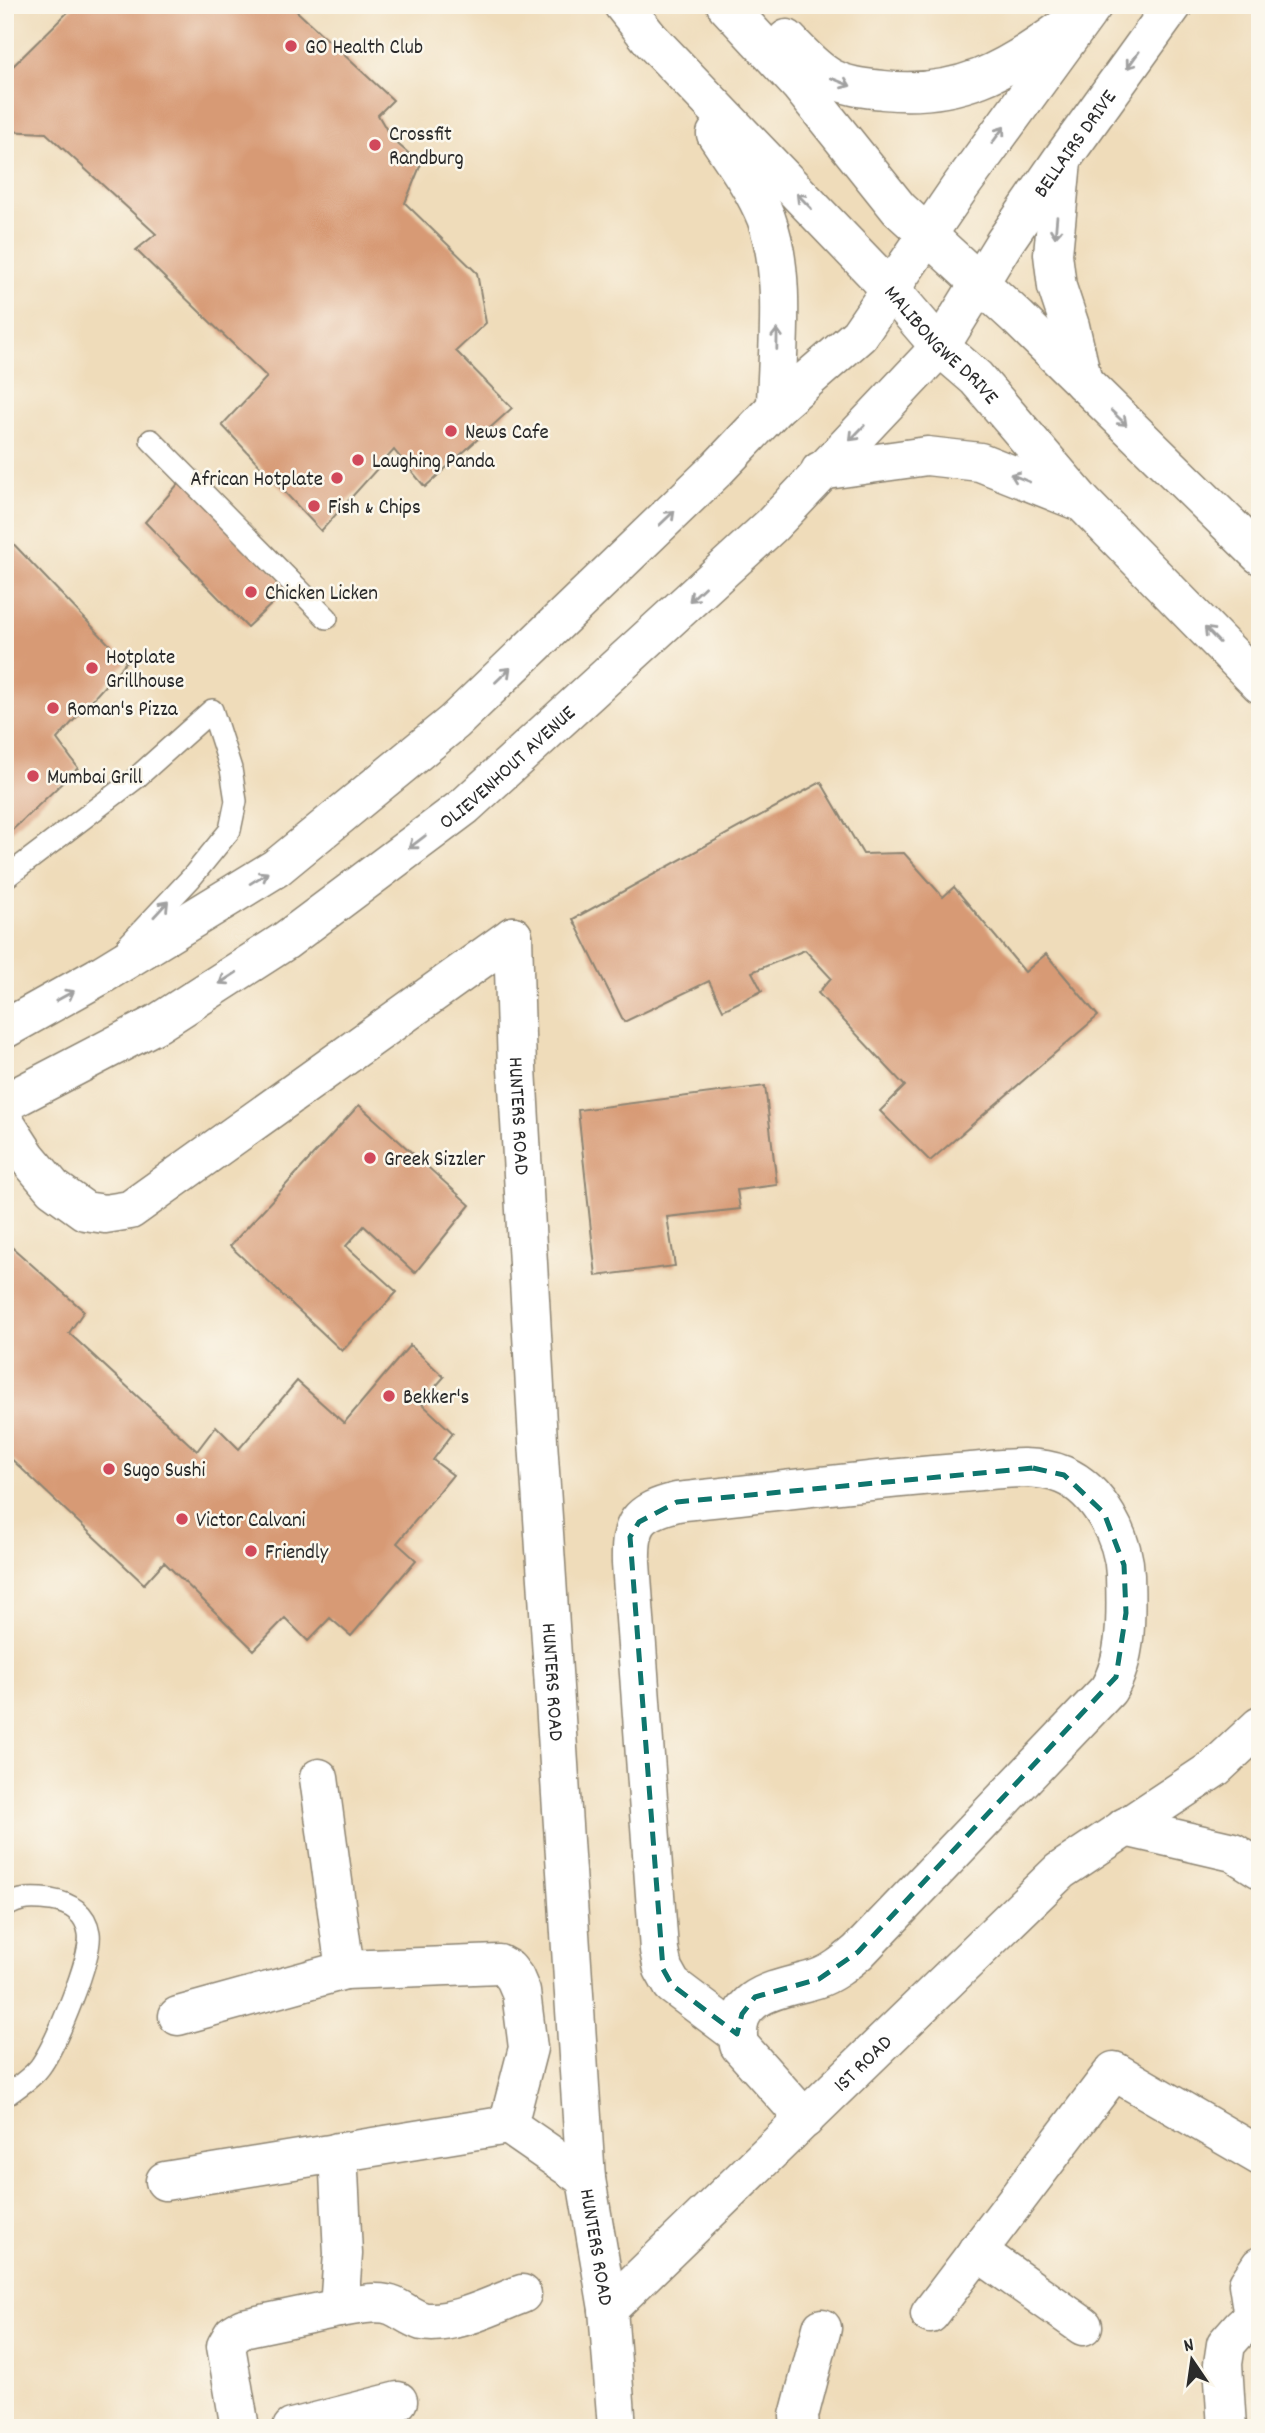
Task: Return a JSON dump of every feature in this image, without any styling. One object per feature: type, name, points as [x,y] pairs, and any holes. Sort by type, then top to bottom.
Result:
[{"type":"street","name":"MALIBONGWE DRIVE","points":[[623,5],[650,39],[891,290],[940,347],[976,378],[1083,503],[1260,684]]},
{"type":"street","points":[[726,5],[799,84],[899,209],[1083,382],[1260,555]]},
{"type":"street","points":[[754,5],[814,67],[832,78],[855,87],[911,93],[947,89],[975,80],[1030,53],[1093,5]]},
{"type":"street","points":[[5,1030],[98,977],[276,867],[454,722],[717,470],[776,407],[859,335],[958,190],[1093,5]]},
{"type":"street","name":"BELLAIRS DRIVE","points":[[940,347],[981,285],[1004,243],[1173,5]]},
{"type":"street","points":[[650,39],[742,172],[766,219],[778,272],[776,407]]},
{"type":"street","points":[[1062,159],[1053,254],[1057,287],[1070,326],[1083,382]]},
{"type":"street","name":"OLIEVENHOUT AVENUE","points":[[5,1103],[169,1016],[285,941],[466,806],[772,525],[820,471],[940,347]]},
{"type":"street","points":[[820,471],[927,456],[980,462],[1083,503]]},
{"type":"street","name":"HUNTERS ROAD","points":[[5,1123],[27,1157],[53,1188],[85,1211],[105,1214],[130,1210],[513,936],[517,1068],[537,1427],[586,2179],[608,2309],[617,2428]]},
{"type":"street","points":[[737,2034],[672,1985],[663,1969],[659,1950],[630,1536],[645,1514],[677,1502],[928,1475],[1032,1468],[1064,1475],[1086,1490],[1104,1513],[1117,1540],[1124,1565],[1126,1614],[1116,1677],[1108,1690],[858,1952],[839,1968],[818,1979],[782,1987],[755,1997],[742,2014],[737,2034],[739,2045],[804,2119]]},
{"type":"street","name":"1ST ROAD","points":[[608,2309],[1060,1871],[1215,1769],[1260,1726]]},
{"type":"street","points":[[319,1778],[345,1970]]},
{"type":"street","points":[[1125,1827],[1233,1852],[1260,1869]]},
{"type":"street","points":[[178,2016],[345,1970],[499,1964],[508,1969],[521,1992],[527,2049],[508,2125]]},
{"type":"street","points":[[930,2314],[1114,2071],[1260,2156]]},
{"type":"street","points":[[165,2181],[508,2125],[586,2179]]},
{"type":"street","points":[[338,2152],[343,2254],[338,2308]]},
{"type":"street","points":[[978,2251],[1083,2326]]},
{"type":"street","points":[[1227,2428],[1223,2364],[1226,2344],[1256,2316],[1248,2284],[1260,2266]]},
{"type":"street","points":[[240,2428],[226,2346],[233,2334],[243,2328],[378,2302],[390,2304],[421,2320],[453,2319],[522,2294]]},
{"type":"street","points":[[800,2428],[799,2416],[822,2328]]},
{"type":"street","points":[[292,2428],[398,2401]]},
{"type":"lane","points":[[151,440],[327,618]]},
{"type":"lane","points":[[5,878],[135,779],[212,710],[231,769],[236,801],[230,830],[191,878],[98,977]]},
{"type":"lane","points":[[5,1907],[15,1900],[36,1898],[66,1902],[81,1914],[89,1933],[86,1960],[61,2025],[41,2066],[5,2096]]},
{"type":"highlighted area","points":[[1033,1468],[1064,1475],[1104,1513],[1124,1565],[1126,1613],[1116,1677],[858,1952],[819,1979],[755,1997],[742,2014],[737,2034],[672,1985],[663,1969],[630,1537],[639,1522],[677,1502]]},
{"type":"building","points":[[75,5],[290,5],[393,100],[378,115],[392,139],[421,164],[405,203],[477,273],[486,323],[456,351],[512,408],[425,487],[394,450],[321,531],[222,425],[267,377],[136,250],[156,234],[46,133],[5,131],[5,74]]},
{"type":"building","points":[[185,476],[289,588],[247,627],[145,522]]},
{"type":"building","points":[[5,535],[126,662],[57,739],[78,768],[5,837]]},
{"type":"building","points":[[821,782],[863,854],[904,853],[943,897],[954,887],[1025,972],[1046,954],[1098,1016],[930,1161],[880,1111],[905,1086],[818,993],[831,978],[805,950],[752,972],[762,991],[723,1010],[709,981],[624,1022],[573,919]]},
{"type":"building","points":[[765,1086],[777,1185],[737,1190],[740,1209],[667,1217],[675,1266],[596,1276],[578,1110]]},
{"type":"building","points":[[359,1105],[470,1205],[415,1273],[364,1226],[346,1246],[397,1292],[342,1351],[230,1246]]},
{"type":"building","points":[[5,1241],[84,1311],[69,1333],[197,1451],[216,1426],[239,1449],[297,1381],[344,1423],[410,1345],[444,1377],[421,1403],[453,1433],[433,1460],[453,1475],[397,1543],[416,1560],[351,1636],[330,1618],[308,1641],[285,1618],[254,1650],[164,1562],[144,1584],[5,1453]]},
{"type":"place","name":"GO Health Club","points":[[291,46]]},
{"type":"place","name":"Crossfit Randburg","points":[[375,145]]},
{"type":"place","name":"News Cafe","points":[[451,431]]},
{"type":"place","name":"Laughing Panda","points":[[358,460]]},
{"type":"place","name":"African Hotplate","points":[[337,478]]},
{"type":"place","name":"Fish & Chips","points":[[314,506]]},
{"type":"place","name":"Chicken Licken","points":[[251,592]]},
{"type":"place","name":"Hotplate Grillhouse","points":[[92,668]]},
{"type":"place","name":"Roman's Pizza","points":[[53,708]]},
{"type":"place","name":"Mumbai Grill","points":[[33,776]]},
{"type":"place","name":"Greek Sizzler","points":[[370,1158]]},
{"type":"place","name":"Bekker's","points":[[389,1396]]},
{"type":"place","name":"Sugo Sushi","points":[[109,1469]]},
{"type":"place","name":"Victor Calvani","points":[[182,1519]]},
{"type":"place","name":"Friendly","points":[[251,1551]]}]
